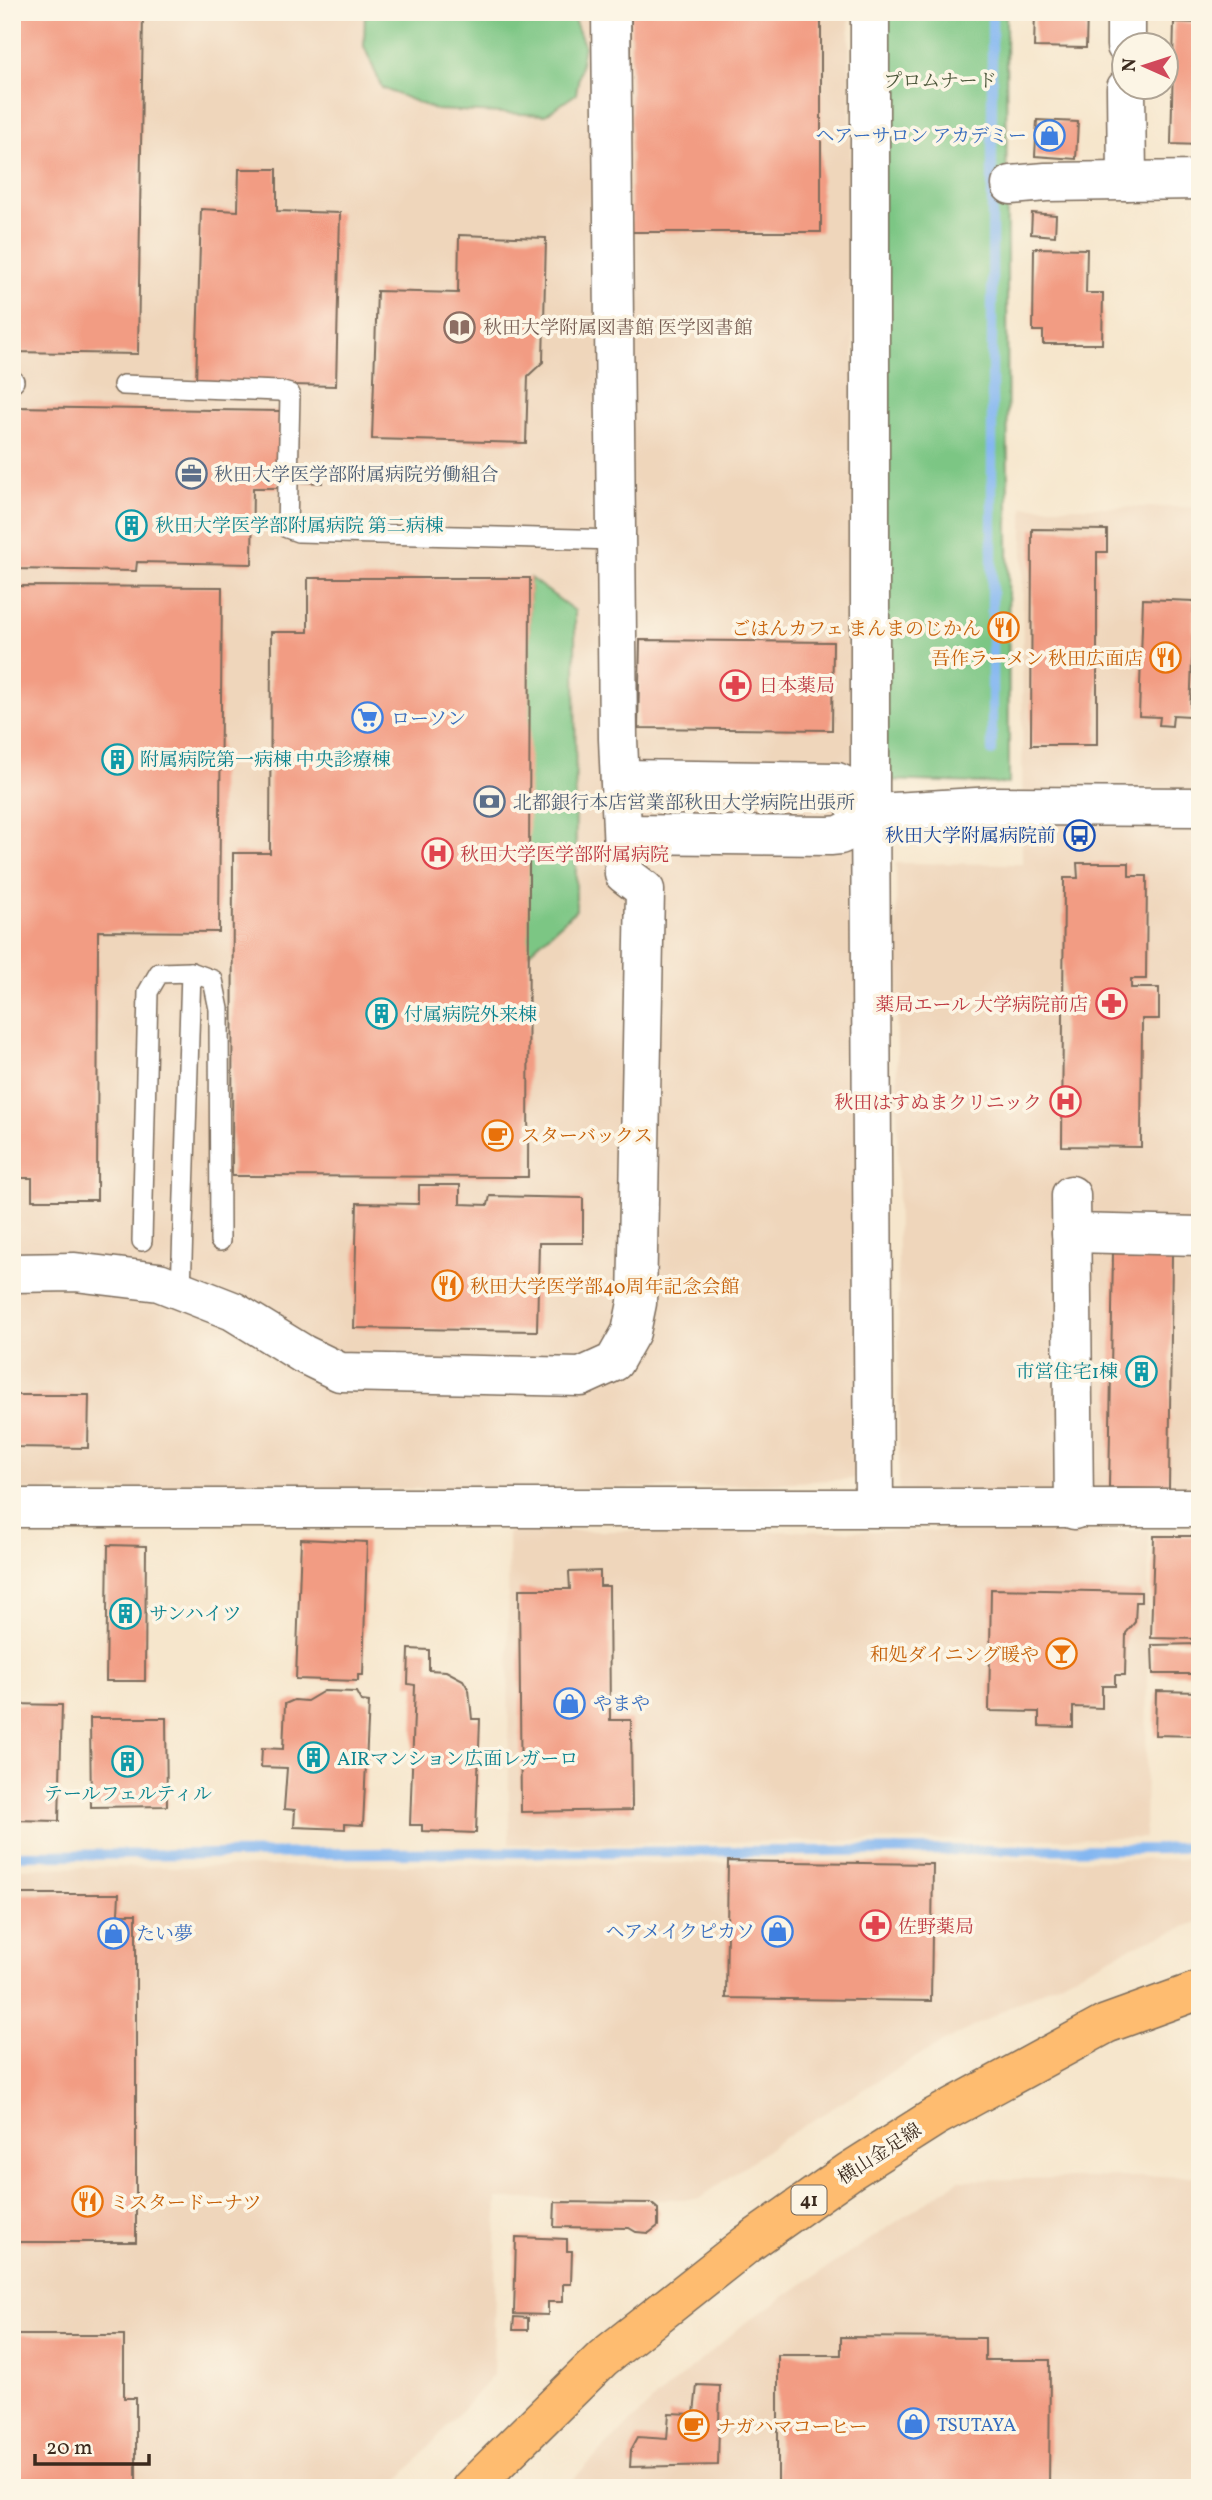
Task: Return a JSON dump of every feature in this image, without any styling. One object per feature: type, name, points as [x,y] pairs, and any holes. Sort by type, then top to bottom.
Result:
[{"type":"main road","name":"横山金足線","points":[[471,2488],[603,2358],[747,2244],[850,2171],[934,2117],[1094,2030],[1200,1990]]},
{"type":"street","points":[[12,1273],[75,1272],[159,1282],[233,1311],[303,1354],[340,1371],[581,1377],[614,1362],[631,1332],[636,1303],[645,890],[624,874],[620,779],[611,12]]},
{"type":"street","points":[[870,12],[866,814],[874,1507]]},
{"type":"street","points":[[1126,12],[1126,32]]},
{"type":"street","points":[[1126,102],[1127,181]]},
{"type":"street","points":[[1010,185],[1200,180]]},
{"type":"street","points":[[620,779],[837,782],[845,786],[866,814]]},
{"type":"street","points":[[866,814],[993,806],[1200,807]]},
{"type":"street","points":[[623,834],[840,835],[858,826],[866,814]]},
{"type":"street","points":[[1070,1195],[1074,1510]]},
{"type":"street","points":[[1071,1233],[1200,1236]]},
{"type":"street","points":[[12,1508],[1200,1508]]},
{"type":"lane","points":[[122,386],[279,391],[290,394],[287,528],[298,532],[616,540]]},
{"type":"lane","points":[[181,1291],[191,972]]},
{"type":"lane","points":[[142,1241],[148,992],[159,973],[191,972],[213,980],[219,1009],[220,1241]]},
{"type":"shaded area","name":"秋田大学医学部附属病院","points":[[12,12],[849,12],[868,1464],[853,1479],[677,1488],[12,1490]]},
{"type":"shaded area","points":[[1023,507],[1200,507],[1200,1496],[899,1497],[896,863],[1022,864]]},
{"type":"shaded area","points":[[508,1531],[1149,1531],[1145,1838],[509,1844]]},
{"type":"shaded area","points":[[1200,1859],[1200,1921],[1125,1950],[918,2056],[782,2139],[699,2199],[497,2199],[493,2375],[392,2488],[12,2488],[12,1868]]},
{"type":"shaded area","points":[[1200,2176],[1200,2488],[567,2488],[654,2400],[745,2323],[959,2180]]},
{"type":"green space","points":[[365,12],[571,12],[584,45],[576,94],[545,115],[436,110],[382,88],[364,46]]},
{"type":"green space","name":"プロムナード","points":[[874,12],[1006,12],[1009,784],[883,780]]},
{"type":"green space","points":[[530,578],[575,611],[576,910],[525,956]]},
{"type":"building","points":[[12,12],[143,12],[138,354],[12,352]]},
{"type":"building","points":[[631,12],[821,12],[821,232],[631,232]]},
{"type":"building","points":[[1035,12],[1087,12],[1086,48],[1034,47]]},
{"type":"building","points":[[1174,22],[1200,23],[1200,145],[1171,144],[1172,102],[1180,102],[1180,32],[1174,32]]},
{"type":"building","points":[[1037,120],[1078,122],[1076,159],[1035,156]]},
{"type":"building","points":[[239,169],[277,169],[277,211],[340,213],[336,386],[196,383],[201,209],[238,211]]},
{"type":"building","points":[[1032,213],[1056,215],[1055,236],[1031,234]]},
{"type":"building","name":"秋田大学附属図書館 医学図書館","points":[[459,235],[546,238],[543,362],[528,376],[526,443],[372,439],[377,291],[458,293]]},
{"type":"building","points":[[1034,248],[1087,249],[1086,293],[1103,293],[1102,344],[1043,344],[1043,331],[1033,331]]},
{"type":"building","name":"秋田大学医学部附属病院 第二病棟","points":[[12,407],[280,411],[278,488],[253,488],[252,564],[137,562],[136,571],[12,569]]},
{"type":"building","points":[[299,463],[322,464],[322,483],[299,482]]},
{"type":"building","points":[[1032,529],[1107,530],[1107,552],[1097,552],[1097,745],[1031,745]]},
{"type":"building","name":"付属病院外来棟","points":[[308,578],[530,578],[528,1177],[232,1176],[233,853],[270,853],[271,632],[308,632]]},
{"type":"building","name":"附属病院第一病棟 中央診療棟","points":[[12,586],[222,587],[219,932],[98,931],[97,1200],[32,1200],[32,1178],[12,1178]]},
{"type":"building","name":"吾作ラーメン 秋田広面店","points":[[1143,599],[1194,601],[1190,716],[1173,715],[1172,726],[1159,725],[1160,717],[1139,716]]},
{"type":"building","name":"日本薬局","points":[[640,640],[833,642],[832,730],[638,728]]},
{"type":"building","name":"薬局エール 大学病院前店","points":[[1077,863],[1129,863],[1129,876],[1147,876],[1146,979],[1131,979],[1131,988],[1159,988],[1159,1019],[1142,1019],[1141,1147],[1062,1146],[1064,878],[1078,878]]},
{"type":"building","name":"秋田大学医学部40周年記念会館","points":[[419,1185],[460,1185],[460,1204],[488,1205],[490,1196],[583,1198],[583,1243],[539,1243],[537,1331],[354,1328],[357,1203],[419,1204]]},
{"type":"building","name":"市営住宅1棟","points":[[1113,1253],[1172,1254],[1169,1489],[1109,1488]]},
{"type":"building","points":[[12,1395],[89,1395],[88,1448],[12,1447]]},
{"type":"building","points":[[1154,1536],[1200,1536],[1200,1639],[1151,1638]]},
{"type":"building","points":[[301,1539],[367,1542],[363,1675],[358,1675],[358,1681],[296,1679]]},
{"type":"building","name":"サンハイツ","points":[[108,1545],[146,1546],[145,1681],[106,1681]]},
{"type":"building","points":[[600,1571],[600,1586],[609,1586],[610,1720],[631,1720],[632,1810],[521,1812],[519,1589],[570,1589],[569,1572]]},
{"type":"building","points":[[991,1589],[1141,1592],[1141,1602],[1136,1602],[1135,1622],[1126,1633],[1125,1675],[1115,1675],[1115,1686],[1102,1686],[1102,1708],[1073,1707],[1073,1727],[1039,1726],[1039,1712],[989,1711]]},
{"type":"building","points":[[1198,1644],[1198,1674],[1153,1674],[1152,1645]]},
{"type":"building","points":[[409,1649],[429,1650],[429,1670],[446,1671],[463,1680],[469,1690],[472,1719],[480,1719],[476,1833],[422,1831],[422,1825],[410,1825],[415,1685],[408,1684]]},
{"type":"building","name":"AIRマンション広面レガーロ","points":[[324,1691],[356,1692],[361,1701],[369,1702],[363,1825],[345,1824],[345,1829],[294,1827],[295,1810],[284,1809],[287,1768],[261,1767],[262,1748],[283,1749],[285,1704],[294,1700],[307,1701]]},
{"type":"building","points":[[1156,1691],[1200,1692],[1200,1736],[1155,1735]]},
{"type":"building","points":[[12,1704],[62,1705],[59,1821],[12,1820]]},
{"type":"building","name":"テールフェルティル","points":[[90,1718],[166,1718],[167,1806],[91,1807]]},
{"type":"building","points":[[728,1861],[933,1864],[931,2001],[726,1998]]},
{"type":"building","points":[[12,1894],[119,1894],[118,1914],[136,1914],[136,2242],[12,2242]]},
{"type":"building","points":[[555,2202],[651,2203],[658,2209],[658,2226],[649,2233],[636,2232],[629,2228],[554,2227]]},
{"type":"building","points":[[516,2237],[567,2239],[567,2251],[572,2251],[571,2284],[563,2284],[563,2302],[548,2302],[548,2315],[514,2314]]},
{"type":"building","points":[[514,2317],[528,2318],[528,2330],[513,2330]]},
{"type":"building","points":[[12,2335],[124,2335],[124,2398],[136,2398],[136,2488],[12,2488]]},
{"type":"building","name":"TSUTAYA","points":[[841,2337],[985,2338],[985,2360],[1050,2360],[1049,2488],[778,2488],[778,2355],[841,2355]]},
{"type":"building","name":"ナガハマコーヒー","points":[[697,2385],[720,2386],[718,2465],[630,2467],[631,2450],[638,2437],[667,2439],[669,2413],[694,2414]]},
{"type":"waterway","points":[[992,12],[992,751]]},
{"type":"waterway","points":[[12,1855],[1162,1849],[1200,1846]]},
{"type":"place","name":"ヘアーサロン アカデミー","points":[[1050,135]]},
{"type":"place","name":"秋田大学附属図書館 医学図書館","points":[[460,327]]},
{"type":"place","name":"秋田大学医学部附属病院労働組合","points":[[191,474]]},
{"type":"place","name":"秋田大学医学部附属病院 第二病棟","points":[[132,525]]},
{"type":"place","name":"ごはんカフェ まんまのじかん","points":[[1004,628]]},
{"type":"place","name":"吾作ラーメン 秋田広面店","points":[[1166,658]]},
{"type":"place","name":"日本薬局","points":[[736,685]]},
{"type":"place","name":"ローソン","points":[[368,718]]},
{"type":"place","name":"附属病院第一病棟 中央診療棟","points":[[117,759]]},
{"type":"place","name":"北都銀行本店営業部秋田大学病院出張所","points":[[490,802]]},
{"type":"place","name":"秋田大学附属病院前","points":[[1079,835]]},
{"type":"place","name":"秋田大学医学部附属病院","points":[[437,854]]},
{"type":"place","name":"薬局エール 大学病院前店","points":[[1111,1004]]},
{"type":"place","name":"付属病院外来棟","points":[[381,1014]]},
{"type":"place","name":"秋田はすぬまクリニック","points":[[1065,1102]]},
{"type":"place","name":"スターバックス","points":[[498,1135]]},
{"type":"place","name":"秋田大学医学部40周年記念会館","points":[[447,1286]]},
{"type":"place","name":"市営住宅1棟","points":[[1141,1371]]},
{"type":"place","name":"サンハイツ","points":[[126,1613]]},
{"type":"place","name":"和処ダイニング暖や","points":[[1062,1654]]},
{"type":"place","name":"やまや","points":[[570,1703]]},
{"type":"place","name":"AIRマンション広面レガーロ","points":[[314,1758]]},
{"type":"place","name":"テールフェルティル","points":[[128,1762]]},
{"type":"place","name":"佐野薬局","points":[[875,1926]]},
{"type":"place","name":"ヘアメイクピカソ","points":[[778,1931]]},
{"type":"place","name":"たい夢","points":[[113,1933]]},
{"type":"place","name":"ミスタードーナツ","points":[[87,2202]]},
{"type":"place","name":"TSUTAYA","points":[[914,2424]]},
{"type":"place","name":"ナガハマコーヒー","points":[[694,2426]]}]
